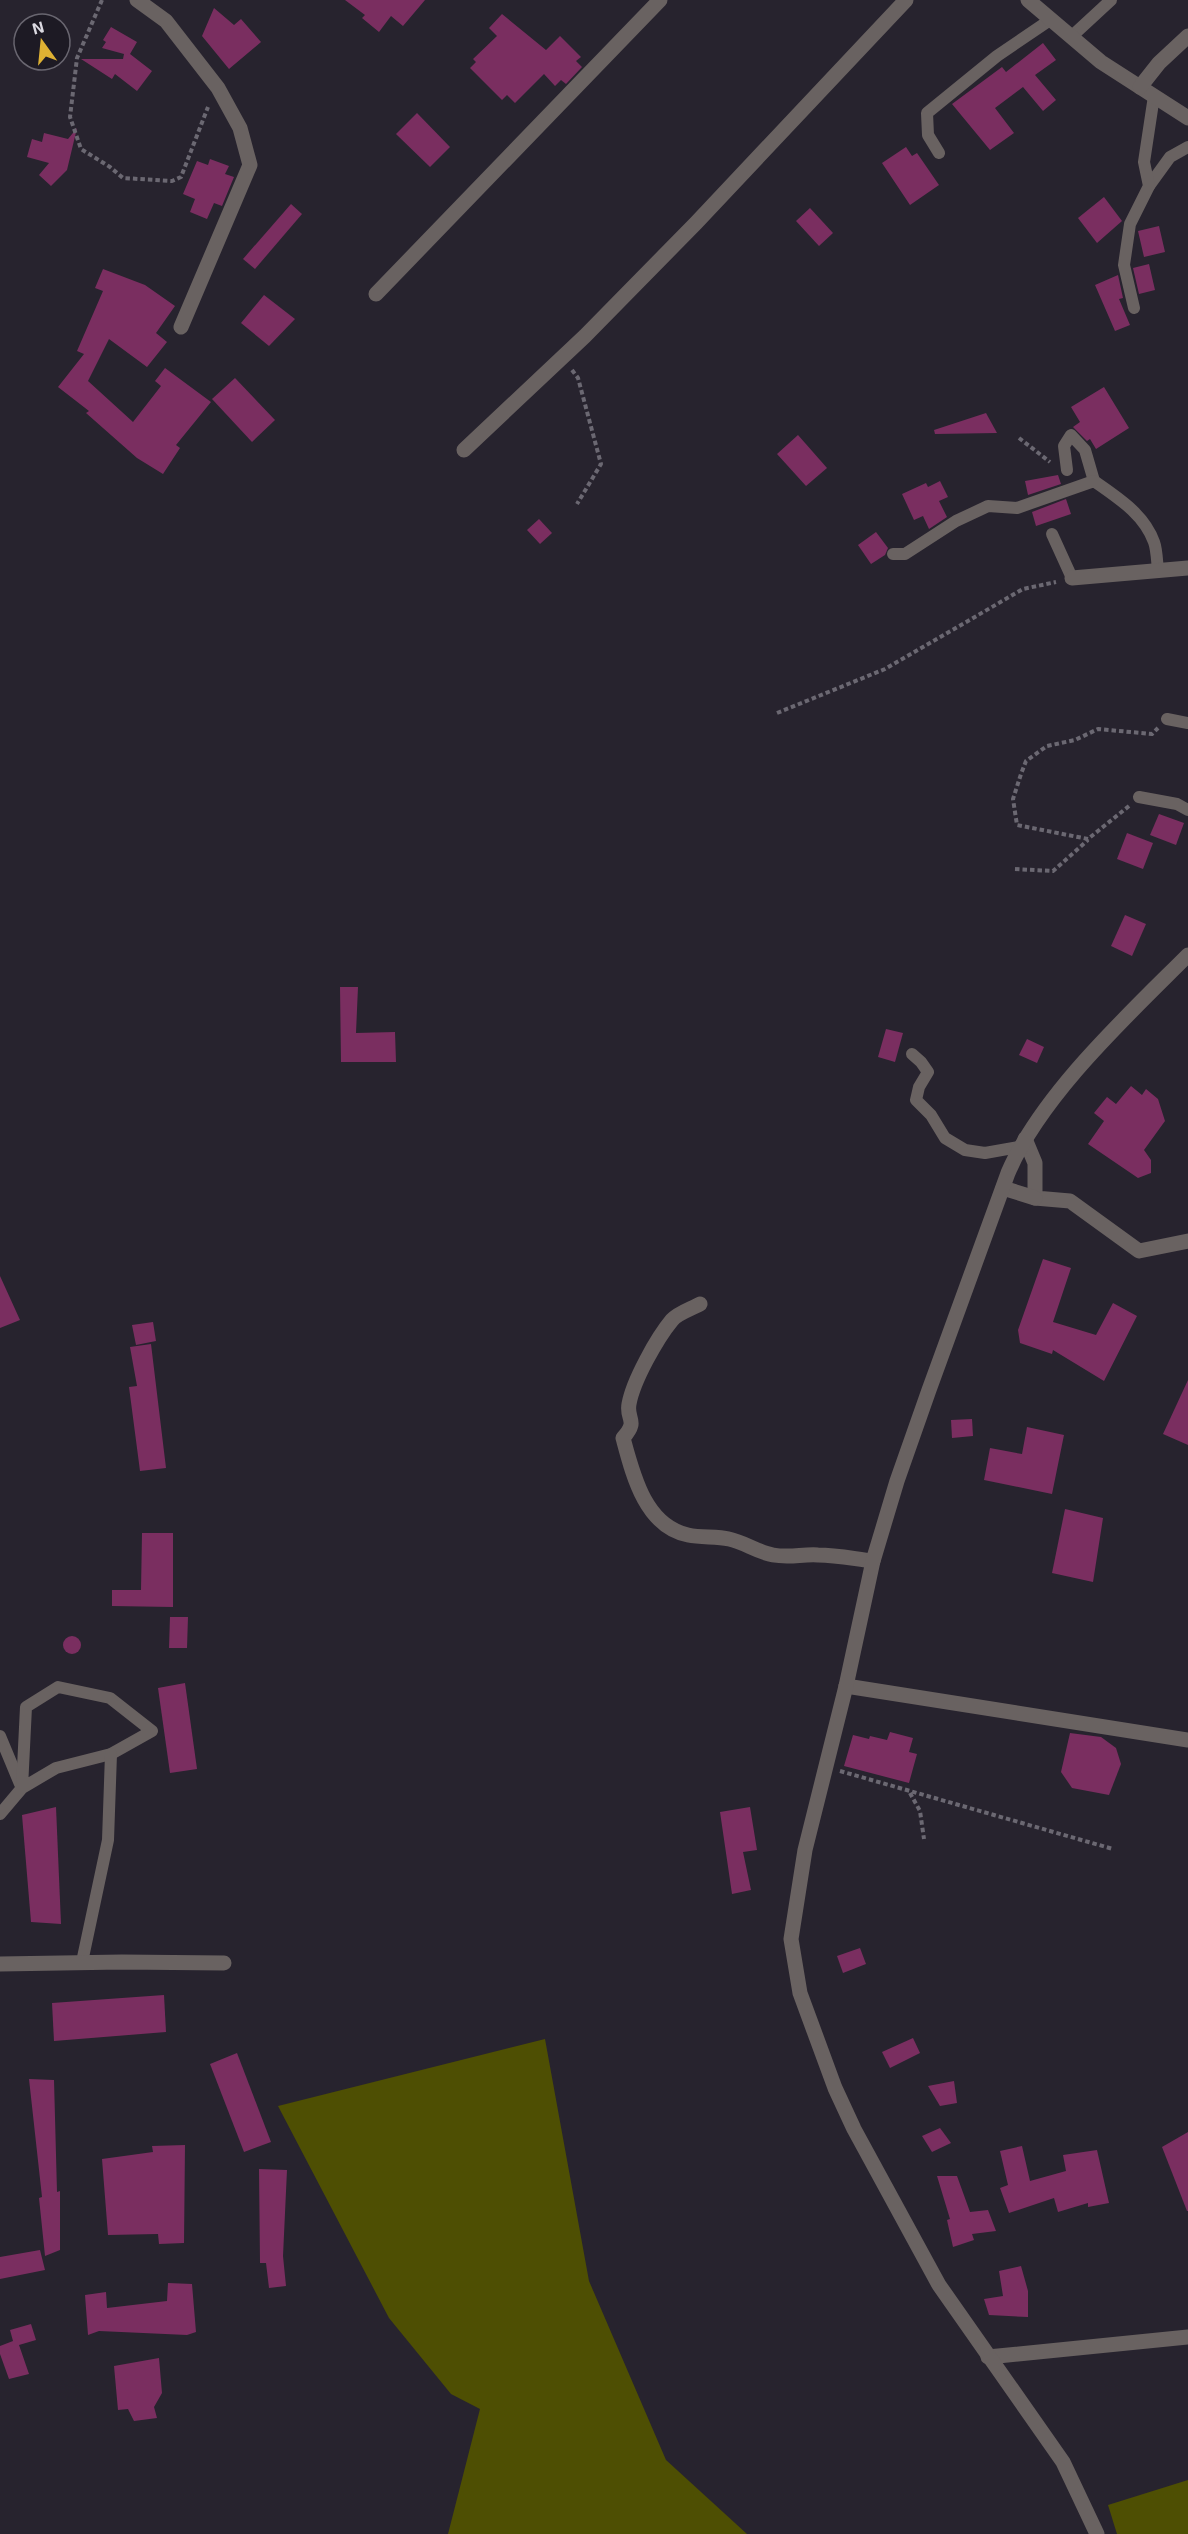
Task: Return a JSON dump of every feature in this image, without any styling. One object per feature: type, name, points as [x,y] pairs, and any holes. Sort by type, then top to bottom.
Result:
[{"type":"street","points":[[137,0],[166,21],[218,88],[240,128],[250,165],[181,327]]},
{"type":"street","points":[[376,294],[660,0]]},
{"type":"street","points":[[464,450],[563,357],[696,223],[906,0]]},
{"type":"street","points":[[1028,0],[1101,62],[1188,118]]},
{"type":"street","points":[[1140,87],[1159,63],[1188,36]]},
{"type":"street","points":[[1072,578],[1188,568]]},
{"type":"street","points":[[1097,2534],[1063,2462],[939,2285],[854,2129],[800,1993],[791,1939],[805,1850],[846,1686],[873,1561],[897,1481],[1003,1188],[1022,1143],[1058,1095],[1102,1043],[1188,955]]},
{"type":"street","points":[[1022,1143],[1035,1164],[1035,1198]]},
{"type":"street","points":[[1003,1188],[1035,1198],[1070,1201],[1138,1251],[1188,1241]]},
{"type":"street","points":[[700,1304],[673,1318],[652,1353],[628,1405],[632,1419],[630,1430],[623,1438],[635,1479],[647,1506],[670,1529],[686,1535],[706,1539],[730,1539],[749,1547],[787,1557],[817,1555],[873,1561]]},
{"type":"street","points":[[846,1686],[1188,1740]]},
{"type":"street","points":[[0,1964],[82,1962],[224,1964]]},
{"type":"street","points":[[988,2357],[1188,2337]]},
{"type":"lane","points":[[1071,37],[1112,0]]},
{"type":"lane","points":[[939,153],[928,135],[927,113],[997,56],[1050,20]]},
{"type":"lane","points":[[1149,186],[1144,162],[1154,96]]},
{"type":"lane","points":[[1134,308],[1124,265],[1130,224],[1149,186],[1170,157],[1188,147]]},
{"type":"lane","points":[[1067,470],[1064,446],[1071,435],[1085,450],[1095,481],[1124,502],[1144,522],[1155,544],[1158,571]]},
{"type":"lane","points":[[893,554],[905,554],[956,521],[988,506],[1017,508],[1095,481]]},
{"type":"lane","points":[[1052,534],[1072,578]]},
{"type":"lane","points":[[1167,719],[1188,723]]},
{"type":"lane","points":[[1139,798],[1177,804],[1188,810]]},
{"type":"lane","points":[[912,1054],[928,1072],[919,1087],[916,1100],[931,1115],[945,1138],[965,1150],[985,1153],[1022,1143]]},
{"type":"lane","points":[[0,1814],[22,1788],[56,1768],[111,1754],[152,1731],[110,1698],[58,1687],[26,1707],[22,1788]]},
{"type":"lane","points":[[0,1736],[22,1788]]},
{"type":"lane","points":[[82,1962],[108,1840],[111,1754]]},
{"type":"path","points":[[102,0],[77,58],[70,117],[81,149],[123,178],[172,181],[181,177],[214,92],[218,88]]},
{"type":"path","points":[[563,357],[578,378],[601,464],[576,504]]},
{"type":"path","points":[[777,713],[885,669],[1023,589],[1072,578]]},
{"type":"path","points":[[1088,840],[1017,825],[1013,799],[1026,761],[1047,746],[1075,740],[1098,729],[1152,734],[1167,719]]},
{"type":"path","points":[[1015,870],[1053,871],[1139,798]]},
{"type":"path","points":[[825,1767],[1113,1849]]},
{"type":"path","points":[[910,1792],[920,1811],[924,1839]]},
{"type":"shaded area","points":[[545,2039],[589,2281],[666,2460],[747,2534],[448,2534],[480,2409],[451,2394],[389,2318],[278,2106]]},
{"type":"shaded area","points":[[1188,2480],[1188,2534],[1117,2534],[1108,2505]]},
{"type":"building","points":[[345,0],[425,0],[403,26],[391,16],[379,32],[362,18],[365,15]]},
{"type":"building","points":[[214,8],[234,25],[241,19],[261,42],[229,69],[202,36]]},
{"type":"building","points":[[502,14],[546,50],[560,36],[581,57],[576,61],[582,67],[566,84],[561,80],[555,86],[544,74],[515,103],[507,95],[502,100],[470,68],[476,62],[473,59],[497,36],[489,28]]},
{"type":"building","points":[[111,27],[137,42],[130,54],[152,71],[137,91],[115,74],[112,79],[81,59],[123,59],[124,54],[102,48],[106,42],[103,40]]},
{"type":"building","points":[[1043,43],[1056,60],[1035,75],[1056,100],[1043,111],[1023,87],[995,108],[1014,133],[990,150],[952,104],[1002,67],[1006,72]]},
{"type":"building","points":[[417,113],[450,147],[430,167],[396,134]]},
{"type":"building","points":[[77,128],[67,170],[51,186],[39,175],[49,163],[27,157],[32,139],[42,142],[44,133],[68,139]]},
{"type":"building","points":[[906,147],[912,156],[917,153],[939,185],[910,205],[882,163]]},
{"type":"building","points":[[210,159],[229,166],[225,174],[234,177],[222,206],[214,203],[207,219],[190,212],[195,199],[183,194],[197,161],[208,165]]},
{"type":"building","points":[[1104,197],[1122,221],[1097,243],[1078,218]]},
{"type":"building","points":[[291,204],[302,214],[255,269],[243,259]]},
{"type":"building","points":[[810,208],[833,233],[819,246],[796,221]]},
{"type":"building","points":[[1159,226],[1165,252],[1144,257],[1138,231]]},
{"type":"building","points":[[1149,264],[1155,290],[1139,294],[1133,268]]},
{"type":"building","points":[[103,269],[145,285],[175,306],[156,333],[167,342],[147,367],[109,339],[88,381],[133,422],[161,386],[155,381],[165,368],[211,402],[176,445],[180,448],[163,474],[137,458],[86,413],[89,411],[58,387],[84,354],[77,351],[103,291],[95,288]]},
{"type":"building","points":[[1118,275],[1123,298],[1119,299],[1130,325],[1115,331],[1095,285]]},
{"type":"building","points":[[264,295],[295,319],[269,346],[241,323]]},
{"type":"building","points":[[235,378],[275,420],[252,442],[212,399]]},
{"type":"building","points":[[1104,387],[1129,428],[1096,449],[1090,439],[1087,441],[1073,427],[1080,422],[1071,407]]},
{"type":"building","points":[[986,413],[997,433],[935,434],[934,430]]},
{"type":"building","points":[[798,435],[827,468],[806,486],[777,454]]},
{"type":"building","points":[[1058,475],[1061,484],[1028,495],[1025,481]]},
{"type":"building","points":[[940,481],[948,497],[939,501],[947,517],[929,529],[923,516],[914,520],[902,494],[926,483],[928,487]]},
{"type":"building","points":[[1066,499],[1071,514],[1036,526],[1032,512]]},
{"type":"building","points":[[539,519],[552,533],[540,544],[527,530]]},
{"type":"building","points":[[876,532],[888,548],[885,555],[871,564],[858,545]]},
{"type":"building","points":[[1159,814],[1184,823],[1176,845],[1150,835]]},
{"type":"building","points":[[1127,833],[1153,843],[1143,869],[1117,859]]},
{"type":"building","points":[[1125,915],[1146,924],[1132,956],[1111,946]]},
{"type":"building","points":[[340,987],[358,987],[356,1033],[395,1032],[396,1062],[341,1062]]},
{"type":"building","points":[[886,1029],[903,1033],[895,1062],[878,1057]]},
{"type":"building","points":[[1027,1039],[1044,1047],[1037,1063],[1019,1055]]},
{"type":"building","points":[[1131,1086],[1142,1095],[1146,1089],[1158,1099],[1165,1121],[1144,1150],[1151,1160],[1151,1173],[1138,1178],[1088,1144],[1104,1121],[1094,1113],[1107,1097],[1116,1104]]},
{"type":"building","points":[[1043,1259],[1071,1268],[1053,1322],[1096,1335],[1113,1303],[1137,1316],[1104,1381],[1053,1350],[1052,1354],[1020,1343],[1018,1330]]},
{"type":"building","points":[[0,1276],[20,1320],[0,1328]]},
{"type":"building","points":[[153,1322],[156,1341],[136,1345],[132,1325]]},
{"type":"building","points":[[151,1344],[166,1468],[140,1471],[129,1387],[137,1386],[130,1347]]},
{"type":"building","points":[[1188,1380],[1188,1445],[1163,1434]]},
{"type":"building","points":[[972,1419],[973,1436],[952,1438],[951,1420]]},
{"type":"building","points":[[1027,1427],[1064,1435],[1052,1494],[984,1480],[990,1448],[1022,1454]]},
{"type":"building","points":[[1065,1509],[1103,1518],[1093,1582],[1052,1573]]},
{"type":"building","points":[[142,1533],[173,1533],[173,1607],[112,1606],[112,1590],[141,1590]]},
{"type":"building","points":[[170,1617],[188,1617],[187,1648],[169,1648]]},
{"type":"building","points":[[72,1636],[78,1639],[81,1645],[78,1651],[72,1654],[66,1651],[63,1645],[66,1639]]},
{"type":"building","points":[[185,1683],[197,1769],[170,1773],[158,1688]]},
{"type":"building","points":[[890,1732],[913,1738],[909,1752],[917,1754],[909,1783],[844,1766],[853,1735],[887,1740]]},
{"type":"building","points":[[1070,1733],[1101,1737],[1116,1748],[1121,1764],[1109,1795],[1072,1788],[1061,1772]]},
{"type":"building","points":[[56,1807],[61,1924],[31,1922],[22,1815]]},
{"type":"building","points":[[750,1807],[757,1850],[743,1852],[751,1890],[732,1894],[720,1812]]},
{"type":"building","points":[[860,1948],[866,1964],[843,1973],[837,1956]]},
{"type":"building","points":[[164,1995],[166,2032],[54,2041],[52,2003]]},
{"type":"building","points":[[913,2038],[920,2053],[890,2068],[882,2052]]},
{"type":"building","points":[[237,2053],[271,2142],[244,2152],[210,2064]]},
{"type":"building","points":[[29,2079],[54,2080],[57,2192],[60,2191],[60,2250],[45,2256],[39,2198],[42,2197]]},
{"type":"building","points":[[954,2081],[957,2103],[940,2106],[928,2086]]},
{"type":"building","points":[[940,2128],[951,2143],[932,2152],[922,2136]]},
{"type":"building","points":[[1188,2132],[1188,2211],[1187,2211],[1162,2147]]},
{"type":"building","points":[[185,2145],[184,2243],[159,2244],[158,2234],[108,2235],[102,2159],[153,2152],[152,2146]]},
{"type":"building","points":[[1022,2146],[1030,2181],[1066,2171],[1063,2155],[1097,2150],[1109,2203],[1088,2207],[1088,2203],[1058,2212],[1054,2198],[1009,2213],[1000,2188],[1008,2185],[1000,2151]]},
{"type":"building","points":[[259,2169],[287,2170],[283,2256],[286,2286],[269,2288],[266,2263],[260,2263]]},
{"type":"building","points":[[937,2176],[957,2176],[970,2212],[988,2210],[996,2231],[972,2234],[974,2240],[953,2247],[947,2220],[950,2219]]},
{"type":"building","points":[[40,2250],[45,2270],[0,2279],[0,2257]]},
{"type":"building","points":[[1021,2266],[1028,2291],[1028,2317],[989,2315],[984,2299],[1003,2296],[999,2271]]},
{"type":"building","points":[[168,2283],[192,2284],[196,2332],[187,2335],[99,2331],[88,2335],[85,2295],[106,2292],[107,2308],[167,2301]]},
{"type":"building","points":[[31,2324],[36,2340],[19,2345],[29,2374],[9,2379],[0,2354],[0,2346],[13,2341],[10,2330]]},
{"type":"building","points":[[159,2358],[162,2393],[154,2407],[157,2418],[134,2421],[128,2409],[118,2410],[114,2366]]}]
